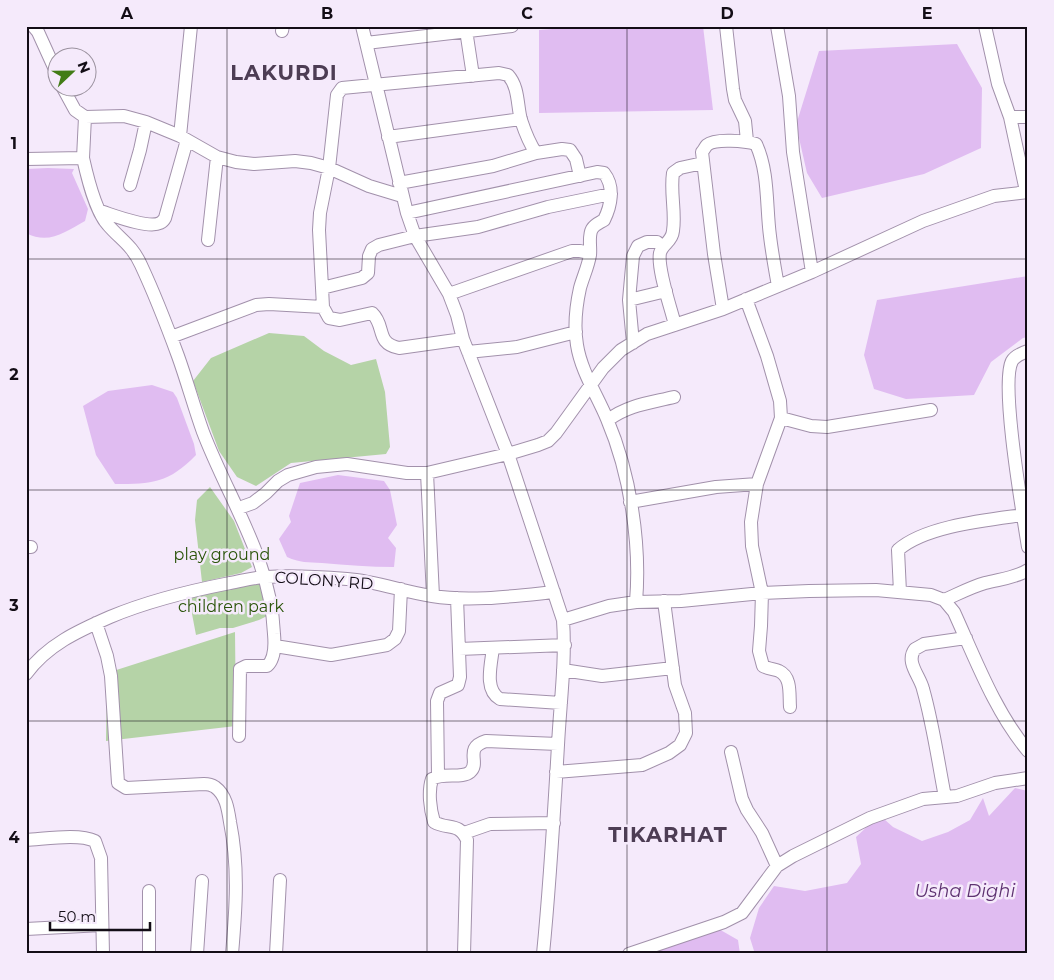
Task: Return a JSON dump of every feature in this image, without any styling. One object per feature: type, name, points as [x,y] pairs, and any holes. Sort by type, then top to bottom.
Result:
[{"type":"street","points":[[33,26],[38,32],[48,54]]},
{"type":"street","points":[[100,211],[150,225],[160,224],[165,218],[184,138],[191,26]]},
{"type":"street","points":[[362,26],[407,213],[415,236],[449,294],[457,315],[462,339],[508,454],[563,620],[565,645],[544,954]]},
{"type":"street","points":[[366,43],[512,26]]},
{"type":"street","points":[[726,26],[733,89],[735,100],[745,121],[747,142]]},
{"type":"street","points":[[777,26],[789,96],[793,152],[812,272]]},
{"type":"street","points":[[239,508],[253,503],[278,481],[288,475],[316,467],[346,464],[407,473],[427,473],[508,454],[548,441],[569,416],[603,368],[620,350],[647,334],[723,309],[812,272],[922,222],[994,196],[1027,192],[1025,169],[998,84],[985,26]]},
{"type":"street","points":[[466,30],[473,76]]},
{"type":"street","points":[[462,339],[399,348],[390,346],[383,339],[378,318],[372,313],[340,320],[329,318],[323,307],[319,230],[320,213],[329,168],[337,95],[342,88],[499,73],[508,75],[514,81],[521,119],[536,153]]},
{"type":"street","points":[[68,98],[75,110],[85,117],[124,116],[146,122],[184,138],[217,157],[254,164],[295,161],[329,168],[369,186],[402,196]]},
{"type":"street","points":[[85,117],[83,158],[92,192],[106,224],[130,245],[141,264],[171,337],[202,430],[239,508],[266,577],[275,646],[272,659],[267,666],[246,666],[240,669],[240,736]]},
{"type":"street","points":[[1010,117],[1028,117]]},
{"type":"street","points":[[388,137],[521,119]]},
{"type":"street","points":[[130,185],[146,122]]},
{"type":"street","points":[[723,309],[703,163],[702,152],[707,144],[717,141],[747,142],[756,144],[760,152],[764,169],[770,236],[778,286]]},
{"type":"street","points":[[399,182],[493,166],[536,153],[562,149],[570,150],[576,159],[580,176]]},
{"type":"street","points":[[208,240],[217,157]]},
{"type":"street","points":[[26,159],[83,158]]},
{"type":"street","points":[[675,325],[666,291],[660,254],[663,247],[671,240],[674,230],[671,185],[673,174],[680,168],[703,163]]},
{"type":"street","points":[[407,213],[597,172],[604,173],[609,180],[611,194],[608,211],[604,220],[596,224],[591,231],[588,264],[580,287],[576,332],[577,347],[591,385],[608,420],[618,450],[630,502],[637,569],[636,602]]},
{"type":"street","points":[[322,288],[362,278],[368,273],[369,256],[372,249],[379,245],[415,236],[478,227],[548,207],[611,194]]},
{"type":"street","points":[[632,343],[629,300],[633,256],[638,246],[647,242],[657,242],[663,247]]},
{"type":"street","points":[[449,294],[572,251],[580,250],[590,253]]},
{"type":"street","points":[[629,300],[666,291]]},
{"type":"street","points":[[746,299],[778,392],[781,418],[757,484],[751,522],[752,546],[762,593],[758,651],[763,666],[778,670],[784,675],[789,686],[790,706]]},
{"type":"street","points":[[171,337],[256,305],[323,307]]},
{"type":"street","points":[[468,352],[517,347],[576,332]]},
{"type":"street","points":[[1028,351],[1019,354],[1013,360],[1010,374],[1010,410],[1028,547]]},
{"type":"street","points":[[608,420],[620,411],[632,406],[674,397]]},
{"type":"street","points":[[781,418],[811,426],[827,427],[931,410]]},
{"type":"street","points":[[427,473],[433,596]]},
{"type":"street","points":[[630,502],[716,487],[757,484]]},
{"type":"street","points":[[900,592],[898,550],[907,542],[923,535],[968,523],[1023,515]]},
{"type":"street","points":[[944,600],[966,589],[1021,574],[1028,570]]},
{"type":"street","name":"COLONY RD","points":[[26,674],[34,663],[55,644],[116,614],[164,598],[212,586],[266,577],[349,579],[433,596],[457,598],[554,592]]},
{"type":"street","points":[[275,646],[331,655],[387,645],[395,639],[399,631],[401,589]]},
{"type":"street","points":[[563,620],[609,606],[636,602],[681,601],[762,593],[876,590],[932,595],[944,600],[954,612],[1003,714],[1028,751]]},
{"type":"street","points":[[438,775],[436,700],[440,693],[458,685],[460,677],[457,598]]},
{"type":"street","points":[[556,772],[642,765],[669,753],[680,745],[686,733],[685,713],[675,685],[664,601]]},
{"type":"street","points":[[96,624],[108,656],[111,676],[118,782],[126,788],[204,784],[214,786],[222,794],[227,805],[234,845],[237,879],[232,954]]},
{"type":"street","points":[[945,797],[925,694],[923,686],[913,668],[912,658],[915,649],[924,644],[966,638]]},
{"type":"street","points":[[459,649],[565,645]]},
{"type":"street","points":[[493,648],[490,687],[494,695],[500,699],[561,703]]},
{"type":"street","points":[[563,670],[602,676],[673,668]]},
{"type":"street","points":[[464,954],[466,840],[464,833],[458,828],[440,826],[434,822],[431,813],[430,785],[432,779],[438,775],[464,775],[470,772],[473,768],[474,749],[478,743],[486,741],[558,744]]},
{"type":"street","points":[[731,752],[742,799],[762,833],[777,866]]},
{"type":"street","points":[[629,954],[724,922],[742,913],[777,866],[793,856],[870,818],[923,799],[957,796],[995,783],[1028,778]]},
{"type":"street","points":[[464,833],[490,824],[554,823]]},
{"type":"street","points":[[26,840],[88,838],[95,841],[101,858],[103,954]]},
{"type":"street","points":[[276,954],[280,880]]},
{"type":"street","points":[[197,954],[202,881]]},
{"type":"street","points":[[149,892],[149,954]]},
{"type":"street","points":[[26,929],[102,924]]},
{"type":"green space","points":[[269,333],[304,336],[324,351],[351,365],[376,359],[385,392],[390,447],[386,454],[291,463],[256,486],[237,477],[219,451],[193,381],[211,358]]},
{"type":"green space","name":"play ground","points":[[210,487],[234,521],[252,567],[241,573],[202,582],[195,520],[197,500]]},
{"type":"green space","name":"children park","points":[[263,579],[269,615],[233,628],[220,628],[196,635],[189,598]]},
{"type":"green space","points":[[235,632],[236,726],[106,741],[107,673]]},
{"type":"water","points":[[592,26],[703,26],[713,110],[539,113],[539,30]]},
{"type":"water","points":[[957,44],[982,88],[981,148],[924,174],[822,198],[807,173],[796,125],[819,51]]},
{"type":"water","points":[[26,169],[74,169],[72,173],[88,209],[85,221],[57,236],[42,238],[26,233]]},
{"type":"water","points":[[1028,276],[1028,337],[1023,338],[991,362],[974,395],[906,399],[874,389],[864,355],[877,300]]},
{"type":"water","points":[[152,385],[173,392],[177,398],[194,444],[196,455],[177,471],[159,480],[115,484],[96,455],[83,406],[108,391]]},
{"type":"water","points":[[338,475],[384,481],[390,490],[397,525],[388,538],[396,548],[394,567],[304,562],[287,557],[279,539],[291,522],[289,516],[300,483]]},
{"type":"water","name":"Usha Dighi","points":[[1015,788],[1028,791],[1028,954],[755,954],[750,938],[759,908],[774,886],[805,891],[847,883],[861,864],[856,837],[871,823],[884,819],[893,827],[922,841],[948,832],[970,820],[983,798],[989,816]]},
{"type":"water","points":[[717,928],[738,940],[740,954],[635,954]]},
{"type":"district","name":"LAKURDI","points":[[284,73]]},
{"type":"district","name":"TIKARHAT","points":[[668,835]]}]
